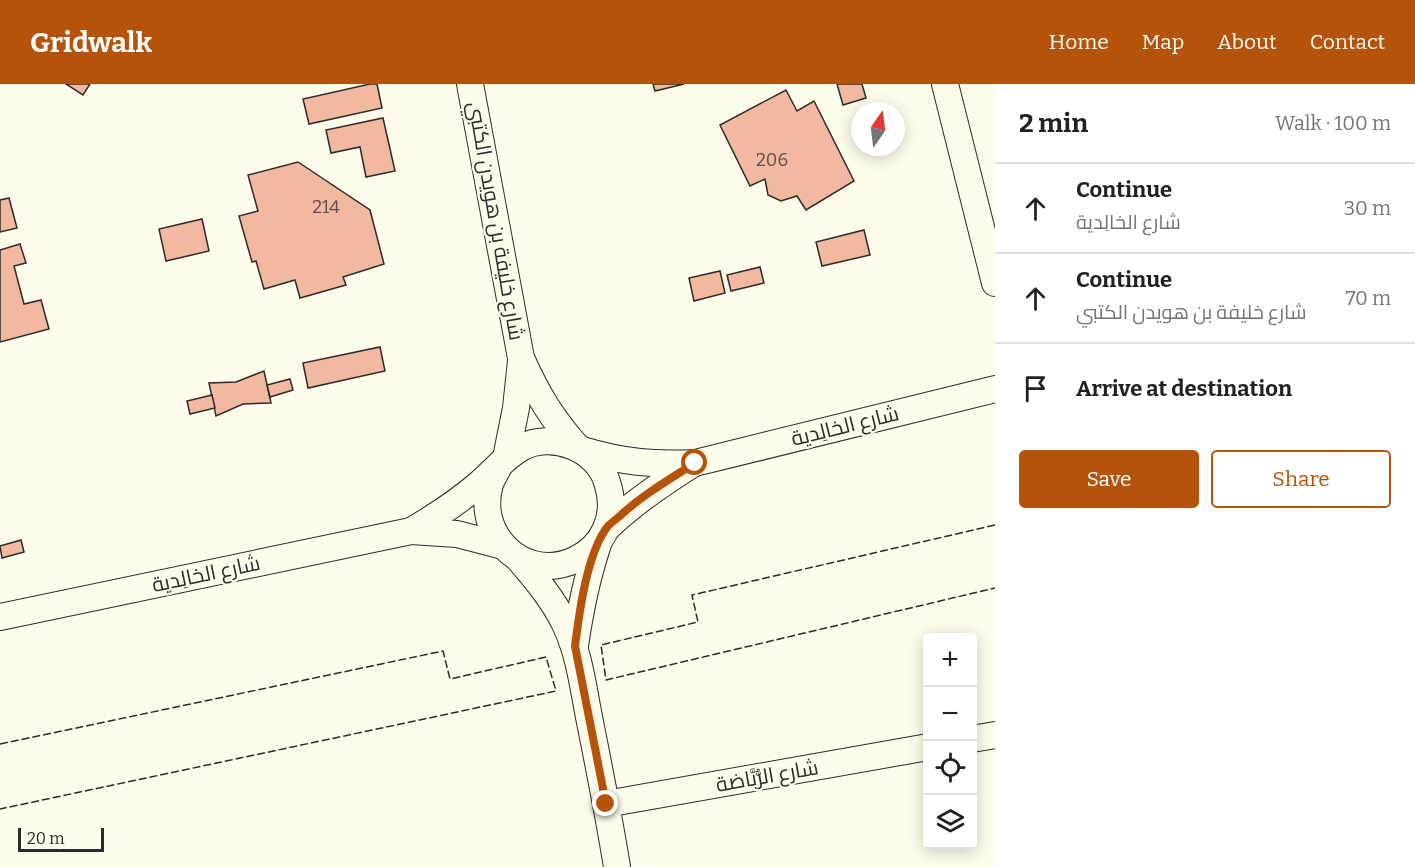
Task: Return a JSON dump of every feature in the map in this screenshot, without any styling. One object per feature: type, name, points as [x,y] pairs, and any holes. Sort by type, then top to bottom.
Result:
[{"type":"street","name":"شارع خليفة بن هويدن الكتبي","points":[[470,84],[521,358],[545,406],[580,449]]},
{"type":"street","points":[[945,84],[995,283]]},
{"type":"street","name":"شارع خليفة بن هويدن الكتبي","points":[[503,461],[516,408],[521,358]]},
{"type":"street","name":"شارع الخالِدية","points":[[580,449],[609,458],[638,463],[695,463],[995,389]]},
{"type":"street","points":[[575,646],[590,568],[612,510],[611,492],[605,476],[595,461],[580,449],[560,442],[541,442],[522,447],[503,461],[490,483],[487,505],[491,527],[551,599],[575,646],[618,867]]},
{"type":"street","name":"شارع الخالِدية","points":[[411,531],[458,501],[503,461]]},
{"type":"street","name":"شارع الخالِدية","points":[[603,535],[627,509],[695,463]]},
{"type":"street","name":"شارع الخالِدية","points":[[0,617],[411,531],[457,534],[510,551]]},
{"type":"street","points":[[510,551],[533,564],[551,566],[568,563],[584,556],[603,535]]},
{"type":"street","points":[[977,738],[995,735]]},
{"type":"street","name":"شارع الرُّبَّاضة","points":[[606,804],[923,748]]},
{"type":"building","points":[[66,84],[90,84],[83,95]]},
{"type":"building","points":[[377,84],[382,108],[309,124],[303,99]]},
{"type":"building","points":[[653,84],[684,84],[655,91]]},
{"type":"building","points":[[837,84],[862,84],[866,98],[843,105]]},
{"type":"building","points":[[786,90],[797,111],[814,101],[854,181],[806,210],[797,196],[781,201],[768,195],[765,179],[750,186],[720,125]]},
{"type":"building","points":[[383,118],[395,171],[366,177],[360,147],[331,153],[326,130]]},
{"type":"building","points":[[298,162],[370,210],[384,264],[343,277],[346,285],[300,298],[295,280],[264,289],[256,261],[252,262],[239,216],[258,211],[248,175]]},
{"type":"building","points":[[9,198],[17,228],[0,232],[0,200]]},
{"type":"building","points":[[202,219],[209,251],[166,261],[159,229]]},
{"type":"building","points":[[864,230],[870,255],[822,266],[816,242]]},
{"type":"building","points":[[20,244],[26,263],[14,266],[24,304],[41,300],[49,329],[0,342],[0,250]]},
{"type":"building","points":[[760,267],[764,283],[731,291],[727,275]]},
{"type":"building","points":[[720,271],[725,293],[694,301],[689,278]]},
{"type":"building","points":[[380,347],[385,371],[308,388],[303,363]]},
{"type":"building","points":[[264,371],[271,403],[243,404],[216,416],[209,383],[236,382]]},
{"type":"building","points":[[290,379],[293,390],[270,397],[267,385]]},
{"type":"building","points":[[212,395],[215,408],[190,414],[187,401]]},
{"type":"building","points":[[21,540],[24,552],[2,558],[0,546]]},
{"type":"fence","points":[[995,525],[692,595],[698,622],[601,645],[606,680],[995,588]]},
{"type":"fence","points":[[0,744],[443,651],[450,679],[546,657],[556,691],[0,809]]},
{"type":"route","points":[[606,804],[575,646],[590,568],[598,544],[608,527],[627,509],[695,463]]}]
